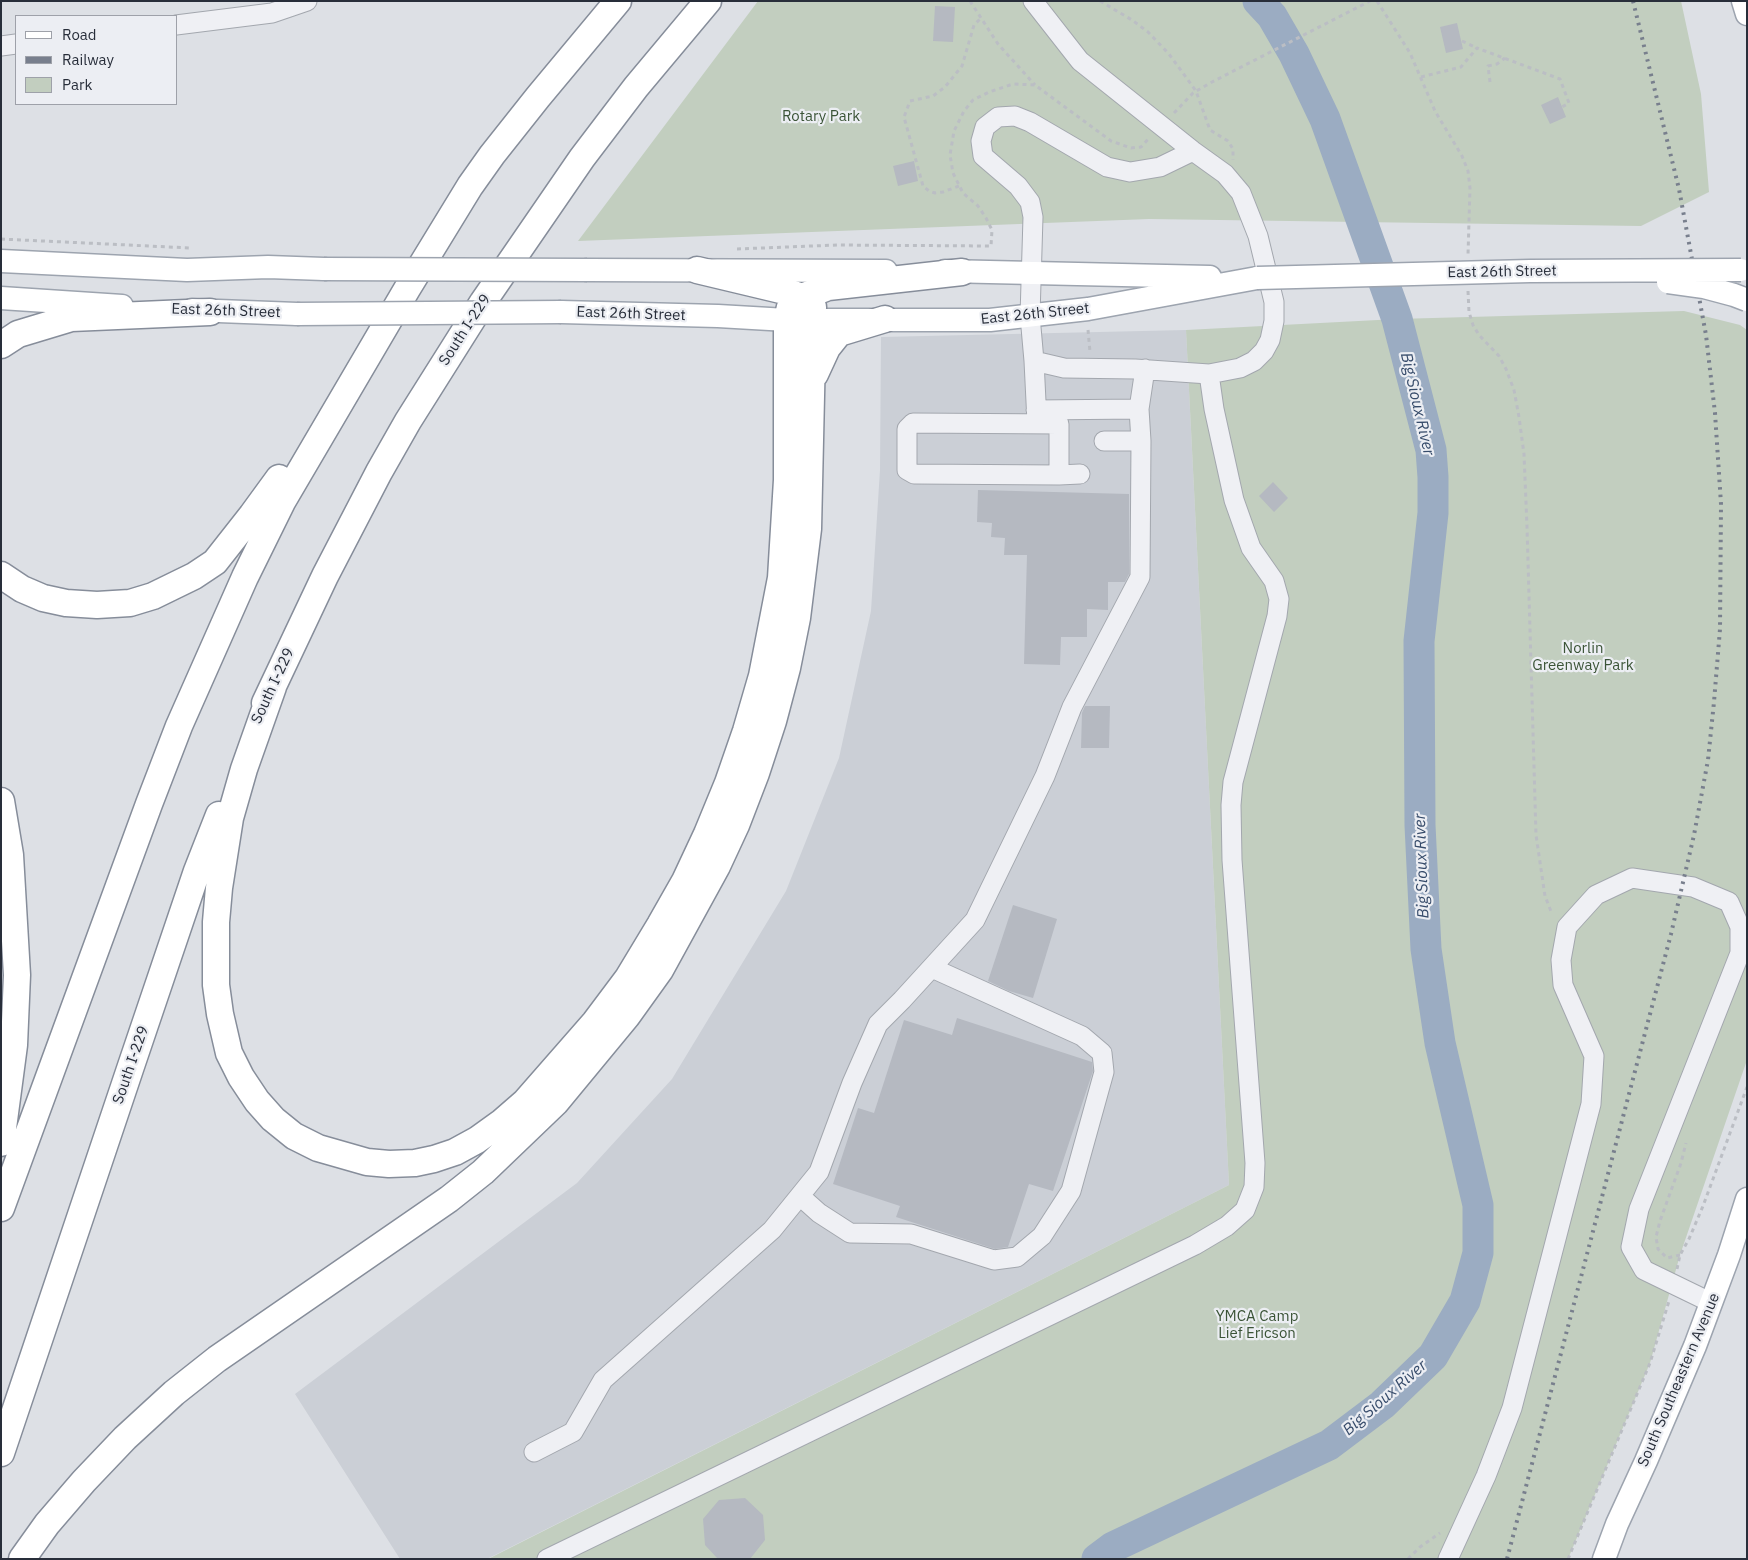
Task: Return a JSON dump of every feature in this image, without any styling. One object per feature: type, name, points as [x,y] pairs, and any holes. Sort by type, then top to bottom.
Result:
[{"type":"highway","points":[[1,1208],[179,726],[245,577],[282,502],[470,186],[538,97],[618,1]]},
{"type":"highway","name":"South I-229","points":[[1,1453],[197,871],[238,765],[334,559],[408,421],[483,302],[582,158],[636,87],[708,1]]},
{"type":"highway","points":[[696,270],[785,291],[800,313],[812,395]]},
{"type":"highway","points":[[273,687],[244,769],[230,818],[219,888],[216,922],[216,985],[220,1014],[230,1053],[241,1077],[257,1101],[273,1119],[294,1136],[318,1148],[366,1162],[389,1164],[415,1164],[455,1152],[477,1140],[525,1102],[589,1028],[628,978],[660,925],[708,834],[746,731],[762,676],[781,578],[800,313],[828,287],[962,272]]},
{"type":"highway","points":[[1,345],[18,334],[71,318],[210,312]]},
{"type":"highway","points":[[22,1559],[47,1524],[84,1482],[125,1438],[174,1393],[218,1359],[401,1234],[483,1172],[556,1102],[627,1016],[660,970],[717,866],[736,825],[756,773],[788,668],[797,618],[808,529],[814,376],[827,348],[839,333],[885,319]]},
{"type":"highway","points":[[1,575],[22,589],[43,598],[66,604],[97,605],[130,603],[153,596],[194,576],[215,562],[360,369]]},
{"type":"highway","points":[[1,801],[10,856],[16,975],[14,1045],[1,1144]]},
{"type":"main road","points":[[1743,1],[1747,14]]},
{"type":"main road","name":"East 26th Street","points":[[1,261],[187,270],[268,267],[324,269],[696,270],[962,272],[1257,278],[1530,271],[1744,270]]},
{"type":"main road","points":[[1530,271],[1685,284],[1721,291],[1747,300]]},
{"type":"main road","name":"East 26th Street","points":[[1,298],[210,312],[297,314],[561,312],[718,316],[800,313],[885,319],[990,320],[1088,309],[1257,278]]},
{"type":"main road","name":"South Southeastern Avenue","points":[[1604,1559],[1617,1524],[1646,1461],[1712,1304],[1747,1199]]},
{"type":"street","points":[[178,25],[306,1]]},
{"type":"street","points":[[1033,1],[1080,62],[1225,174],[1241,193],[1258,236],[1274,302],[1274,321],[1270,340],[1264,351],[1254,361],[1240,368],[1209,374],[1145,369],[1064,368],[1034,361]]},
{"type":"street","points":[[1,46],[15,44]]},
{"type":"street","points":[[1037,417],[1030,316],[1033,216],[1030,202],[1018,186],[983,156],[981,141],[985,127],[998,117],[1015,116],[1030,122],[1107,167],[1130,172],[1160,167],[1193,151]]},
{"type":"street","points":[[534,1452],[573,1432],[604,1380],[772,1230],[819,1172],[852,1083],[878,1024],[975,920],[1045,776],[1072,707],[1140,577],[1141,441],[1139,409],[1145,369]]},
{"type":"street","points":[[547,1559],[1195,1245],[1227,1226],[1245,1210],[1254,1187],[1255,1164],[1232,860],[1231,805],[1233,782],[1277,616],[1279,599],[1274,581],[1251,548],[1234,500],[1214,409],[1209,374]]},
{"type":"street","points":[[1080,474],[914,474],[907,470],[907,429],[913,423],[1037,417],[1139,409]]},
{"type":"street","points":[[1037,417],[1059,424],[1059,475]]},
{"type":"street","points":[[1104,441],[1141,441]]},
{"type":"street","points":[[1448,1559],[1486,1476],[1512,1408],[1591,1104],[1594,1056],[1563,985],[1561,960],[1567,927],[1596,895],[1632,878],[1694,887],[1729,902],[1740,927],[1740,953],[1639,1209],[1631,1247],[1644,1270],[1712,1304]]},
{"type":"street","points":[[800,1196],[819,1213],[850,1233],[911,1234],[994,1260],[1017,1258],[1042,1236],[1071,1192],[1104,1072],[1102,1053],[1082,1036],[932,968]]},
{"type":"path","points":[[970,1],[998,44],[1035,85],[1111,141],[1131,148],[1141,147],[1196,91],[1370,1]]},
{"type":"path","points":[[1100,1],[1148,32],[1168,54],[1196,91],[1210,130],[1228,141],[1233,149],[1233,161]]},
{"type":"path","points":[[1377,1],[1410,53],[1435,111],[1462,156],[1468,171],[1470,188],[1468,264]]},
{"type":"path","points":[[959,186],[935,193],[923,186],[904,118],[910,101],[933,96],[945,87],[962,66],[974,25],[981,18]]},
{"type":"path","points":[[1462,41],[1560,79],[1569,103],[1562,107]]},
{"type":"path","points":[[1421,77],[1461,67],[1477,48]]},
{"type":"path","points":[[1490,82],[1488,66],[1498,64],[1505,58]]},
{"type":"path","points":[[728,249],[837,245],[991,246],[992,230],[986,218],[978,206],[963,193],[953,173],[950,155],[954,131],[972,100],[1013,84],[1035,85]]},
{"type":"path","points":[[1,239],[197,248]]},
{"type":"path","points":[[1468,290],[1469,312],[1473,325],[1499,356],[1514,390],[1524,454],[1536,834],[1545,896],[1552,914],[1550,923]]},
{"type":"path","points":[[1088,330],[1090,354]]},
{"type":"path","points":[[1568,1559],[1650,1363],[1674,1285],[1680,1255],[1703,1206],[1747,1087]]},
{"type":"path","points":[[1408,1559],[1420,1547],[1440,1533],[1444,1526]]},
{"type":"shaded area","points":[[1186,330],[1229,1185],[487,1559],[400,1559],[295,1394],[577,1183],[672,1079],[786,891],[839,758],[871,611],[880,470],[881,337]]},
{"type":"green space","name":"Rotary Park","points":[[758,1],[1681,1],[1701,94],[1709,192],[1641,226],[1149,219],[578,241]]},
{"type":"green space","points":[[1684,311],[1740,325],[1747,330],[1747,1060],[1680,1255],[1650,1363],[1568,1559],[488,1559],[1229,1185],[1186,330],[1397,319]]},
{"type":"building","points":[[935,6],[955,7],[953,42],[933,41]]},
{"type":"building","points":[[1457,23],[1463,49],[1446,53],[1440,27]]},
{"type":"building","points":[[1558,97],[1566,117],[1550,124],[1541,105]]},
{"type":"building","points":[[914,161],[918,181],[898,186],[893,166]]},
{"type":"building","points":[[1273,482],[1288,498],[1274,512],[1259,496]]},
{"type":"building","points":[[978,490],[1129,494],[1129,574],[1125,582],[1108,582],[1108,610],[1087,609],[1087,637],[1061,637],[1060,665],[1024,664],[1027,555],[1004,555],[1005,538],[991,537],[992,523],[977,522]]},
{"type":"building","points":[[1085,706],[1110,706],[1109,748],[1081,748],[1082,713]]},
{"type":"building","points":[[1013,905],[1057,919],[1033,998],[1009,991],[988,981]]},
{"type":"building","points":[[957,1018],[1092,1062],[1093,1071],[1053,1191],[1029,1184],[1008,1247],[995,1249],[896,1217],[900,1206],[833,1184],[858,1108],[874,1113],[904,1020],[952,1035]]},
{"type":"building","points":[[745,1498],[763,1515],[765,1540],[750,1559],[718,1559],[705,1545],[703,1519],[719,1500]]},
{"type":"waterway","name":"Big Sioux River","points":[[1097,1559],[1113,1547],[1329,1445],[1382,1405],[1433,1356],[1465,1301],[1478,1253],[1478,1205],[1440,1043],[1426,949],[1420,825],[1419,641],[1433,513],[1431,450],[1397,319],[1325,119],[1294,54],[1272,16],[1258,1]]},
{"type":"railway","points":[[1507,1559],[1671,934],[1694,835],[1708,760],[1720,629],[1721,504],[1715,413],[1706,335],[1679,189],[1633,1]]},
{"type":"park label","name":"Norlin Greenway Park","points":[[1583,658]]},
{"type":"park label","name":"YMCA Camp Lief Ericson","points":[[1257,1326]]}]
